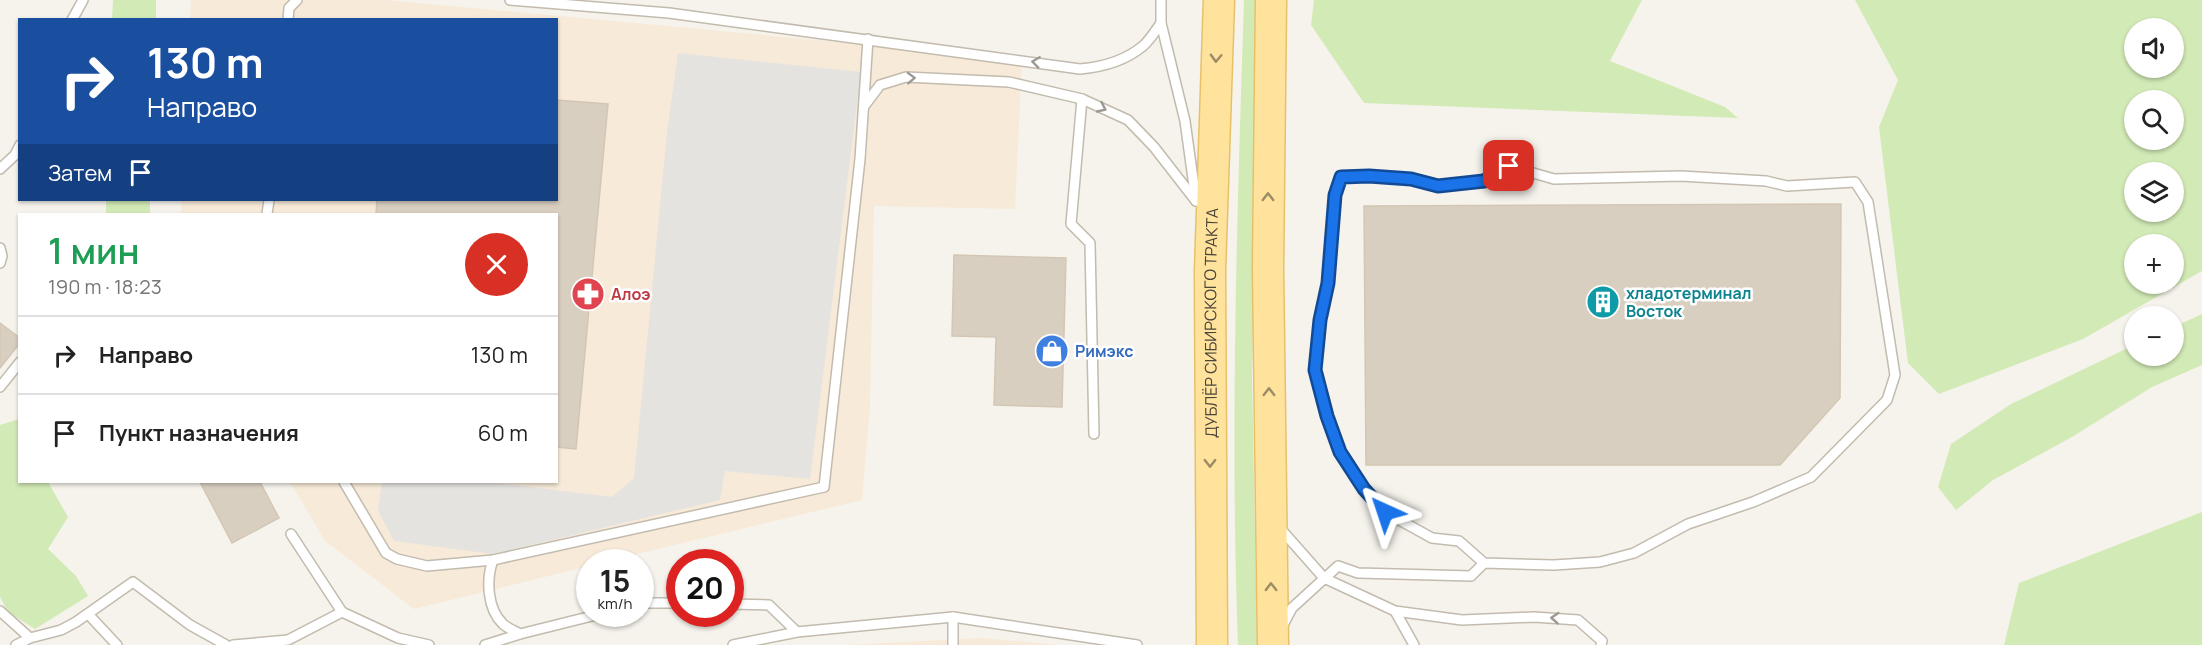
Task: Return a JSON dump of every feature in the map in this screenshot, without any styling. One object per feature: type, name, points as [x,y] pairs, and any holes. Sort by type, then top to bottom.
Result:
[{"type":"main road","name":"ДУБЛЁР СИБИРСКОГО ТРАКТА","points":[[1212,645],[1210,270],[1219,0]]},
{"type":"main road","points":[[1271,0],[1268,268],[1273,645]]},
{"type":"lane","points":[[73,18],[83,0]]},
{"type":"lane","points":[[288,18],[289,8],[297,0]]},
{"type":"lane","points":[[510,0],[669,13],[1080,69],[1101,67],[1119,60],[1143,46],[1161,23]]},
{"type":"lane","points":[[1161,0],[1161,23],[1185,121],[1198,213]]},
{"type":"lane","points":[[345,483],[386,553],[397,559],[427,566],[493,560],[824,487],[839,364],[864,106],[868,39]]},
{"type":"lane","points":[[864,106],[880,85],[906,77],[1009,82],[1082,99],[1128,120],[1154,147],[1196,201]]},
{"type":"lane","points":[[1082,99],[1071,224],[1090,243],[1094,434]]},
{"type":"lane","points":[[0,169],[18,149]]},
{"type":"lane","points":[[1273,645],[1292,608],[1338,566],[1358,573],[1471,576],[1485,563],[1554,565],[1600,562],[1634,553],[1688,524],[1753,502],[1811,477],[1887,400],[1895,375],[1868,202],[1855,182],[1787,186],[1766,181],[1681,176],[1554,178],[1509,166],[1484,181],[1438,186],[1411,179],[1341,177],[1335,195],[1328,283],[1320,320],[1315,370],[1340,452],[1364,489],[1385,512],[1432,538],[1459,541],[1485,563]]},
{"type":"lane","points":[[1200,224],[1210,270]]},
{"type":"lane","points":[[0,248],[2,256],[0,263]]},
{"type":"lane","points":[[0,387],[18,364]]},
{"type":"lane","points":[[1270,516],[1324,578],[1395,611],[1462,620],[1534,617],[1578,620],[1602,641],[1601,645]]},
{"type":"lane","points":[[291,534],[342,612],[398,638],[429,645]]},
{"type":"lane","points":[[493,560],[488,573],[493,610],[503,624],[520,634]]},
{"type":"lane","points":[[16,645],[30,638],[61,630],[134,582],[190,625],[226,645]]},
{"type":"lane","points":[[744,604],[769,605],[797,632]]},
{"type":"lane","points":[[0,611],[30,638]]},
{"type":"lane","points":[[1395,611],[1414,645]]},
{"type":"lane","points":[[233,645],[288,640],[342,612]]},
{"type":"lane","points":[[88,614],[117,645]]},
{"type":"lane","points":[[953,617],[954,645]]},
{"type":"lane","points":[[733,645],[764,642],[797,632],[953,617],[1137,645]]},
{"type":"lane","points":[[485,645],[576,620]]},
{"type":"shaded area","points":[[191,0],[386,0],[1022,59],[1015,209],[874,206],[870,406],[862,500],[654,550],[576,549],[576,569],[414,609],[325,541],[291,483],[558,483],[558,213],[181,213],[181,201],[558,201],[558,18],[190,18]]},
{"type":"shaded area","points":[[678,53],[861,72],[810,479],[725,471],[720,500],[493,554],[394,541],[378,511],[382,483],[498,483],[612,497],[634,478],[667,132]]},
{"type":"shaded area","points":[[982,638],[1061,645],[847,645]]},
{"type":"green space","points":[[113,0],[156,0],[156,18],[112,18]]},
{"type":"green space","points":[[1244,0],[1261,0],[1252,374],[1257,645],[1238,645],[1236,564],[1235,322]]},
{"type":"green space","points":[[1314,0],[1642,0],[1610,61],[1725,107],[1738,118],[1364,103],[1311,25]]},
{"type":"green space","points":[[1855,0],[2202,0],[2202,271],[2184,281],[2184,234],[2124,234],[2124,294],[2162,294],[2141,306],[2124,306],[2124,316],[2083,339],[1939,394],[1908,363],[1879,127],[1898,80]]},
{"type":"green space","points":[[106,201],[150,201],[150,213],[106,213]]},
{"type":"green space","points":[[2202,314],[2202,365],[2152,387],[2072,437],[1993,480],[1956,510],[1938,487],[1951,444],[2011,404],[2124,350],[2124,366],[2184,366],[2184,322]]},
{"type":"green space","points":[[18,419],[18,483],[49,483],[68,517],[48,549],[76,576],[88,596],[35,629],[8,612],[0,597],[0,425]]},
{"type":"green space","points":[[2202,512],[2202,645],[2004,645],[2019,583]]},
{"type":"building","points":[[558,100],[608,104],[576,449],[558,447],[558,213],[376,213],[377,201],[558,201]]},
{"type":"building","name":"хладотерминал Восток","points":[[1841,204],[1840,398],[1780,465],[1366,465],[1364,206]]},
{"type":"building","points":[[954,255],[1066,258],[1062,407],[994,405],[996,337],[952,336]]},
{"type":"building","points":[[0,323],[18,336],[18,346],[0,368]]},
{"type":"building","points":[[201,483],[261,483],[279,518],[232,543]]},
{"type":"place","name":"Алоэ","points":[[588,294]]},
{"type":"place","name":"хладотерминал Восток","points":[[1603,302]]},
{"type":"place","name":"Римэкс","points":[[1052,351]]},
{"type":"route","points":[[1385,512],[1364,489],[1340,452],[1327,416],[1315,370],[1320,320],[1328,283],[1335,195],[1341,177],[1411,179],[1438,186],[1484,181],[1509,166]]}]
